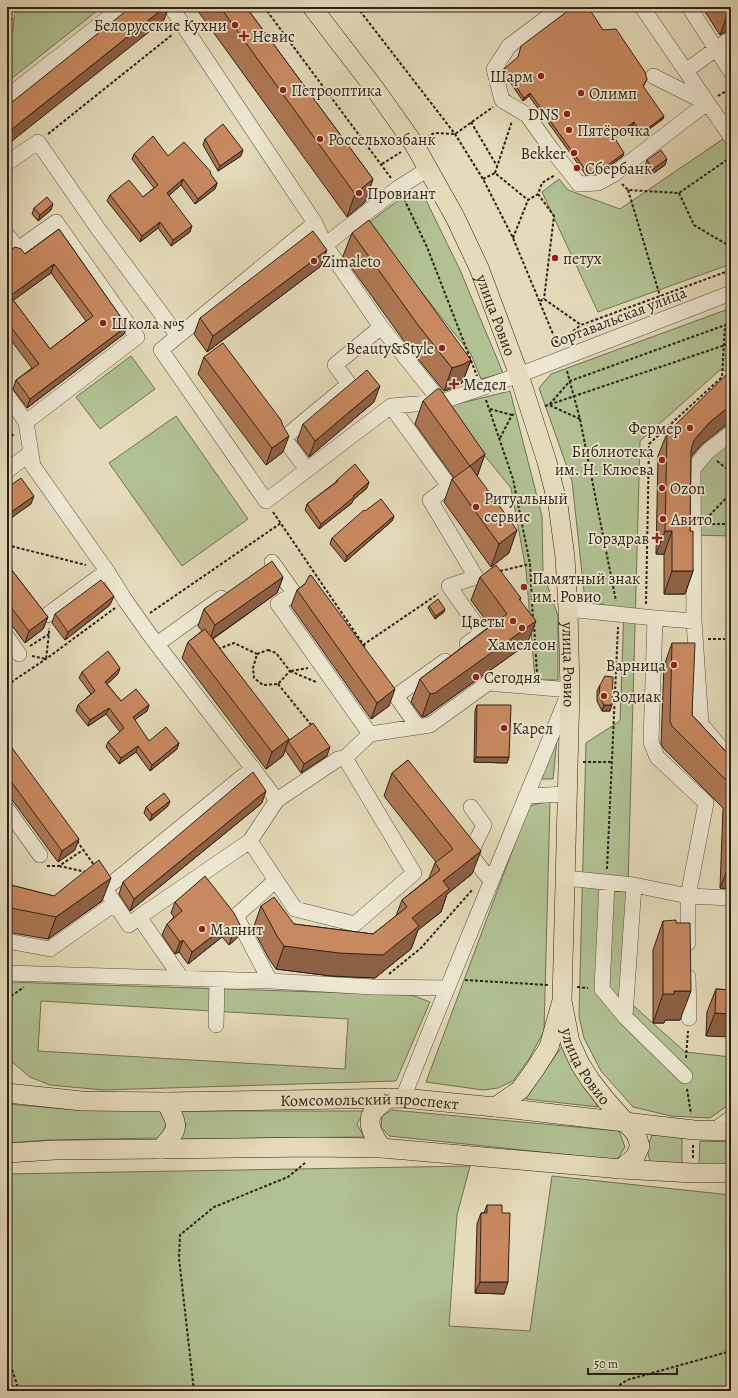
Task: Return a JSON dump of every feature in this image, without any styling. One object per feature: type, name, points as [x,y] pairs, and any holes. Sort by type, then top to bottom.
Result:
[{"type":"main road","name":"улица Ровио","points":[[312,7],[414,144],[455,217],[479,268],[519,375],[521,412],[547,462],[558,505],[565,556],[568,610],[570,690],[562,994],[570,1042],[580,1064],[590,1081],[636,1134],[640,1146],[635,1158],[620,1169]]},
{"type":"main road","name":"улица Ровио","points":[[495,1107],[520,1090],[536,1069],[549,1047],[562,994]]},
{"type":"main road","name":"Комсомольский проспект","points":[[8,1090],[82,1101],[166,1102],[395,1098],[495,1107],[694,1130],[722,1131]]},
{"type":"main road","points":[[382,1148],[374,1136],[370,1125],[373,1113],[395,1098]]},
{"type":"main road","points":[[161,1149],[174,1133],[176,1123],[166,1102]]},
{"type":"main road","points":[[7,1153],[55,1150],[312,1147],[382,1148],[620,1169],[693,1173],[731,1173]]},
{"type":"street","points":[[7,7],[7,14]]},
{"type":"street","points":[[7,97],[122,7]]},
{"type":"street","points":[[171,7],[315,224],[325,245],[381,327],[440,402]]},
{"type":"street","points":[[561,7],[509,46],[494,69],[502,100],[527,115],[579,184],[598,183],[612,175],[707,103]]},
{"type":"street","points":[[642,7],[687,70],[707,103],[731,137]]},
{"type":"street","points":[[689,7],[731,72]]},
{"type":"street","points":[[687,70],[731,38]]},
{"type":"street","points":[[653,76],[707,103]]},
{"type":"street","points":[[7,163],[38,142],[99,230],[178,336]]},
{"type":"street","points":[[325,245],[398,188],[428,169]]},
{"type":"street","points":[[7,235],[18,249],[56,222],[136,337],[26,422]]},
{"type":"street","points":[[315,224],[161,350],[266,501],[391,406],[449,486],[430,500],[476,577],[449,586],[482,634],[396,696],[418,727]]},
{"type":"street","name":"Сортавальская улица","points":[[391,406],[440,402],[519,375],[731,293]]},
{"type":"street","points":[[307,470],[284,438],[349,384],[335,365],[381,327]]},
{"type":"street","points":[[7,395],[26,422],[33,466]]},
{"type":"street","points":[[731,433],[707,452],[693,469],[694,621],[701,724],[731,760]]},
{"type":"street","points":[[7,471],[26,456],[107,571],[140,621],[276,800]]},
{"type":"street","points":[[259,571],[272,562],[294,593],[278,604],[370,734]]},
{"type":"street","points":[[47,615],[107,571]]},
{"type":"street","points":[[157,644],[234,589]]},
{"type":"street","points":[[568,610],[694,621]]},
{"type":"street","points":[[651,617],[651,742],[657,757],[706,803],[688,896],[689,1018]]},
{"type":"street","points":[[7,636],[19,654]]},
{"type":"street","points":[[253,768],[105,889],[129,925],[250,841],[276,800],[338,758],[345,758],[370,734],[430,725],[488,683],[570,690],[526,796],[488,878],[449,984],[395,1098]]},
{"type":"street","points":[[250,841],[295,909],[356,924],[414,873],[345,758]]},
{"type":"street","points":[[526,796],[567,794]]},
{"type":"street","points":[[472,807],[484,825],[470,854],[488,878]]},
{"type":"street","points":[[7,809],[40,856]]},
{"type":"street","points":[[565,878],[634,885],[688,896],[731,898]]},
{"type":"street","points":[[270,981],[236,916],[276,880]]},
{"type":"street","points":[[607,882],[602,989],[625,1017],[685,1076]]},
{"type":"street","points":[[625,1017],[634,885]]},
{"type":"street","points":[[7,941],[50,949],[114,904]]},
{"type":"street","points":[[139,917],[182,979]]},
{"type":"street","points":[[7,973],[270,981],[373,987],[449,984]]},
{"type":"street","points":[[216,1025],[217,980]]},
{"type":"street","points":[[722,1131],[731,1118]]},
{"type":"path","points":[[264,7],[398,188],[427,247],[490,409],[513,479],[530,564],[538,688]]},
{"type":"path","points":[[357,7],[455,134],[483,179],[513,238],[563,358]]},
{"type":"path","points":[[38,142],[183,26]]},
{"type":"path","points":[[455,134],[498,103]]},
{"type":"path","points":[[483,179],[495,172],[514,115]]},
{"type":"path","points":[[471,122],[497,166]]},
{"type":"path","points":[[628,190],[679,193],[731,157]]},
{"type":"path","points":[[495,172],[528,200]]},
{"type":"path","points":[[612,175],[628,190],[660,296]]},
{"type":"path","points":[[513,238],[528,200],[538,194],[542,182]]},
{"type":"path","points":[[679,193],[694,225],[731,247]]},
{"type":"path","points":[[538,194],[554,216],[544,299]]},
{"type":"path","points":[[557,343],[581,325],[731,270]]},
{"type":"path","points":[[540,301],[544,299]]},
{"type":"path","points":[[544,299],[581,325]]},
{"type":"path","points":[[549,405],[570,381],[731,323]]},
{"type":"path","points":[[651,617],[649,444],[722,377],[725,325]]},
{"type":"path","points":[[490,409],[521,412],[549,405],[731,343]]},
{"type":"path","points":[[549,405],[580,420]]},
{"type":"path","points":[[500,439],[521,412]]},
{"type":"path","points":[[707,452],[731,472]]},
{"type":"path","points":[[731,493],[701,524],[731,524]]},
{"type":"path","points":[[266,501],[367,651]]},
{"type":"path","points":[[140,621],[281,523]]},
{"type":"path","points":[[7,545],[107,571]]},
{"type":"path","points":[[499,571],[530,564]]},
{"type":"path","points":[[363,644],[449,586]]},
{"type":"path","points":[[7,685],[46,659],[125,600]]},
{"type":"path","points":[[46,659],[49,634],[47,615]]},
{"type":"path","points":[[19,654],[49,634]]},
{"type":"path","points":[[695,638],[725,639]]},
{"type":"path","points":[[217,650],[234,643],[257,654],[268,650],[276,653],[290,671]]},
{"type":"path","points":[[257,654],[253,668],[254,678],[263,685],[278,684],[290,671],[321,665]]},
{"type":"path","points":[[278,684],[313,727]]},
{"type":"path","points":[[73,837],[109,885]]},
{"type":"path","points":[[59,866],[83,850]]},
{"type":"path","points":[[40,856],[46,866],[59,866],[87,872]]},
{"type":"path","points":[[373,987],[421,948],[488,878]]},
{"type":"path","points":[[449,984],[562,994],[602,989]]},
{"type":"path","points":[[689,1018],[685,1076],[694,1130],[693,1173]]},
{"type":"path","points":[[194,1391],[179,1258],[180,1235],[214,1207],[288,1177],[310,1160],[302,1160]]},
{"type":"path","points":[[611,1391],[627,1380],[731,1351]]},
{"type":"path","points":[[7,1361],[13,1372],[19,1391]]},
{"type":"green space","points":[[15,7],[102,7],[7,82],[7,36],[13,31]]},
{"type":"green space","points":[[723,139],[731,150],[731,264],[598,312],[542,192],[559,179],[568,190],[620,209]]},
{"type":"green space","points":[[422,192],[460,270],[503,373],[481,379],[471,354],[367,224],[400,199]]},
{"type":"green space","points":[[731,308],[731,371],[720,370],[640,441],[625,998],[685,1052],[731,1057],[731,1103],[710,1118],[671,1116],[633,1107],[601,1071],[584,1038],[579,1016],[586,743],[620,721],[624,609],[585,601],[572,481],[539,388],[551,374]]},
{"type":"green space","points":[[131,356],[155,389],[100,429],[76,397]]},
{"type":"green space","points":[[510,391],[542,516],[543,573],[558,616],[558,680],[535,680],[526,570],[511,488],[445,407]]},
{"type":"green space","points":[[176,416],[248,519],[182,566],[109,463]]},
{"type":"green space","points":[[731,439],[731,536],[694,535],[697,472]]},
{"type":"green space","points":[[558,728],[553,779],[542,779]]},
{"type":"green space","points":[[550,801],[544,1031],[529,1059],[513,1081],[498,1088],[483,1090],[426,1082],[529,806]]},
{"type":"green space","points":[[7,982],[412,995],[430,1002],[396,1081],[103,1090],[50,1085],[30,1077],[11,1061],[7,1055]],"holes":[[[41,1001],[348,1019],[345,1069],[38,1051]]]},
{"type":"green space","points":[[562,1046],[598,1107],[526,1099]]},
{"type":"green space","points":[[7,1104],[77,1110],[159,1110],[167,1124],[159,1138],[47,1140],[7,1143]]},
{"type":"green space","points":[[392,1110],[619,1131],[625,1147],[617,1160],[389,1136],[381,1127],[382,1116]]},
{"type":"green space","points":[[179,1111],[365,1111],[357,1124],[364,1137],[178,1139],[186,1125]]},
{"type":"green space","points":[[652,1135],[682,1137],[682,1163],[650,1162],[647,1149]]},
{"type":"green space","points":[[700,1141],[731,1142],[731,1165],[699,1164]]},
{"type":"green space","points":[[470,1166],[457,1215],[449,1326],[530,1331],[552,1176],[731,1195],[731,1391],[7,1391],[7,1174]]},
{"type":"building","points":[[131,7],[165,7],[7,133],[7,106]]},
{"type":"building","points":[[220,7],[246,7],[373,179],[355,194]]},
{"type":"building","name":"Олимп","points":[[573,7],[588,7],[603,30],[616,29],[645,72],[647,79],[643,86],[664,116],[642,133],[634,122],[614,137],[624,153],[597,171],[587,172],[530,93],[524,98],[506,72],[505,68],[518,57],[521,46]]},
{"type":"building","points":[[223,124],[243,150],[220,166],[205,139]]},
{"type":"building","points":[[153,136],[168,156],[184,142],[211,172],[210,173],[217,183],[198,199],[183,179],[167,193],[192,226],[173,240],[160,222],[142,236],[110,195],[129,180],[143,197],[158,185],[134,154]]},
{"type":"building","points":[[661,150],[667,159],[653,169],[647,160]]},
{"type":"building","points":[[47,197],[53,204],[40,215],[34,208]]},
{"type":"building","points":[[369,220],[471,360],[452,368],[418,325],[352,233]]},
{"type":"building","name":"Школа №5","points":[[59,229],[127,326],[30,399],[16,380],[39,364],[7,322],[7,249],[9,251],[15,247],[21,249],[25,254]],"holes":[[[54,264],[93,316],[50,349],[10,296]]]},
{"type":"building","points":[[313,231],[327,250],[213,336],[200,318]]},
{"type":"building","points":[[223,343],[281,420],[289,436],[272,448],[204,357]]},
{"type":"building","points":[[367,370],[380,386],[315,441],[303,424]]},
{"type":"building","points":[[731,370],[731,405],[710,422],[694,440],[691,450],[690,531],[693,531],[693,571],[672,571],[672,531],[665,531],[667,433]]},
{"type":"building","points":[[437,389],[440,389],[485,454],[470,466],[423,401]]},
{"type":"building","points":[[355,464],[369,482],[353,496],[354,497],[321,524],[307,504],[338,481],[337,480]]},
{"type":"building","points":[[470,466],[517,530],[499,544],[452,479]]},
{"type":"building","points":[[21,478],[34,496],[7,515],[7,488]]},
{"type":"building","points":[[381,499],[394,516],[347,556],[332,538],[364,510],[365,511]]},
{"type":"building","points":[[272,561],[283,577],[215,625],[204,609]]},
{"type":"building","points":[[7,564],[48,617],[29,631],[7,602]]},
{"type":"building","points":[[496,565],[536,621],[435,693],[430,694],[420,679],[507,614],[480,577]]},
{"type":"building","points":[[311,575],[395,689],[377,703],[297,590],[305,584]]},
{"type":"building","points":[[101,580],[114,596],[68,632],[55,614]]},
{"type":"building","points":[[438,599],[445,609],[436,616],[429,606]]},
{"type":"building","points":[[205,629],[289,739],[272,752],[188,642]]},
{"type":"building","points":[[672,643],[695,643],[692,715],[731,757],[731,785],[672,726],[670,721]]},
{"type":"building","points":[[108,651],[120,668],[105,682],[121,701],[136,689],[149,705],[133,717],[149,741],[166,727],[179,743],[152,765],[138,746],[121,758],[108,742],[124,728],[109,708],[90,720],[78,705],[95,691],[82,672]]},
{"type":"building","name":"Зодиак","points":[[605,676],[613,677],[612,705],[604,705],[599,695],[600,685]]},
{"type":"building","points":[[477,705],[511,705],[509,757],[476,757]]},
{"type":"building","points":[[313,723],[330,747],[304,764],[288,741]]},
{"type":"building","points":[[7,741],[79,839],[62,851],[7,776]]},
{"type":"building","points":[[408,760],[481,851],[443,881],[449,889],[412,918],[419,926],[383,955],[339,953],[284,946],[261,906],[274,897],[294,924],[373,934],[407,907],[402,900],[440,870],[435,863],[453,849],[392,773]]},
{"type":"building","points":[[253,772],[266,791],[134,899],[123,882]]},
{"type":"building","points":[[164,793],[170,801],[152,815],[146,807]]},
{"type":"building","points":[[731,793],[731,866],[729,866]]},
{"type":"building","points":[[99,860],[111,878],[56,917],[7,907],[7,884],[54,896]]},
{"type":"building","name":"Магнит","points":[[205,876],[234,913],[241,927],[233,933],[227,925],[192,952],[183,940],[180,942],[167,924],[182,911],[175,902]]},
{"type":"building","points":[[676,920],[676,923],[690,923],[691,991],[674,991],[674,994],[663,994],[663,921]]},
{"type":"building","points":[[716,989],[731,990],[731,1014],[715,1013]]},
{"type":"building","points":[[487,1205],[502,1205],[502,1213],[510,1213],[508,1282],[480,1282],[481,1213],[487,1213]]},
{"type":"place","name":"Белорусские Кухни","points":[[235,25]]},
{"type":"place","name":"Невис","points":[[244,36]]},
{"type":"place","name":"Шарм","points":[[541,76]]},
{"type":"place","name":"Петрооптика","points":[[283,90]]},
{"type":"place","name":"Олимп","points":[[581,93]]},
{"type":"place","name":"DNS","points":[[567,114]]},
{"type":"place","name":"Пятёрочка","points":[[569,130]]},
{"type":"place","name":"Россельхозбанк","points":[[320,139]]},
{"type":"place","name":"Bekker","points":[[574,153]]},
{"type":"place","name":"Сбербанк","points":[[577,168]]},
{"type":"place","name":"Провиант","points":[[359,193]]},
{"type":"place","name":"петух","points":[[555,258]]},
{"type":"place","name":"Zimaleto","points":[[314,261]]},
{"type":"place","name":"Школа №5","points":[[103,323]]},
{"type":"place","name":"Beauty&Style","points":[[442,348]]},
{"type":"place","name":"Медел","points":[[454,384]]},
{"type":"place","name":"Фермер","points":[[690,428]]},
{"type":"place","name":"Библиотека им. Н. Клюева","points":[[662,460]]},
{"type":"place","name":"Ozon","points":[[662,488]]},
{"type":"place","name":"Ритуальный сервис","points":[[476,507]]},
{"type":"place","name":"Авито","points":[[663,519]]},
{"type":"place","name":"Горздрав","points":[[657,538]]},
{"type":"place","name":"Памятный знак им. Ровио","points":[[524,587]]},
{"type":"place","name":"Цветы","points":[[513,621]]},
{"type":"place","name":"Хамелеон","points":[[522,628]]},
{"type":"place","name":"Варница","points":[[674,665]]},
{"type":"place","name":"Сегодня","points":[[476,677]]},
{"type":"place","name":"Зодиак","points":[[604,696]]},
{"type":"place","name":"Карел","points":[[504,728]]},
{"type":"place","name":"Магнит","points":[[202,929]]}]
